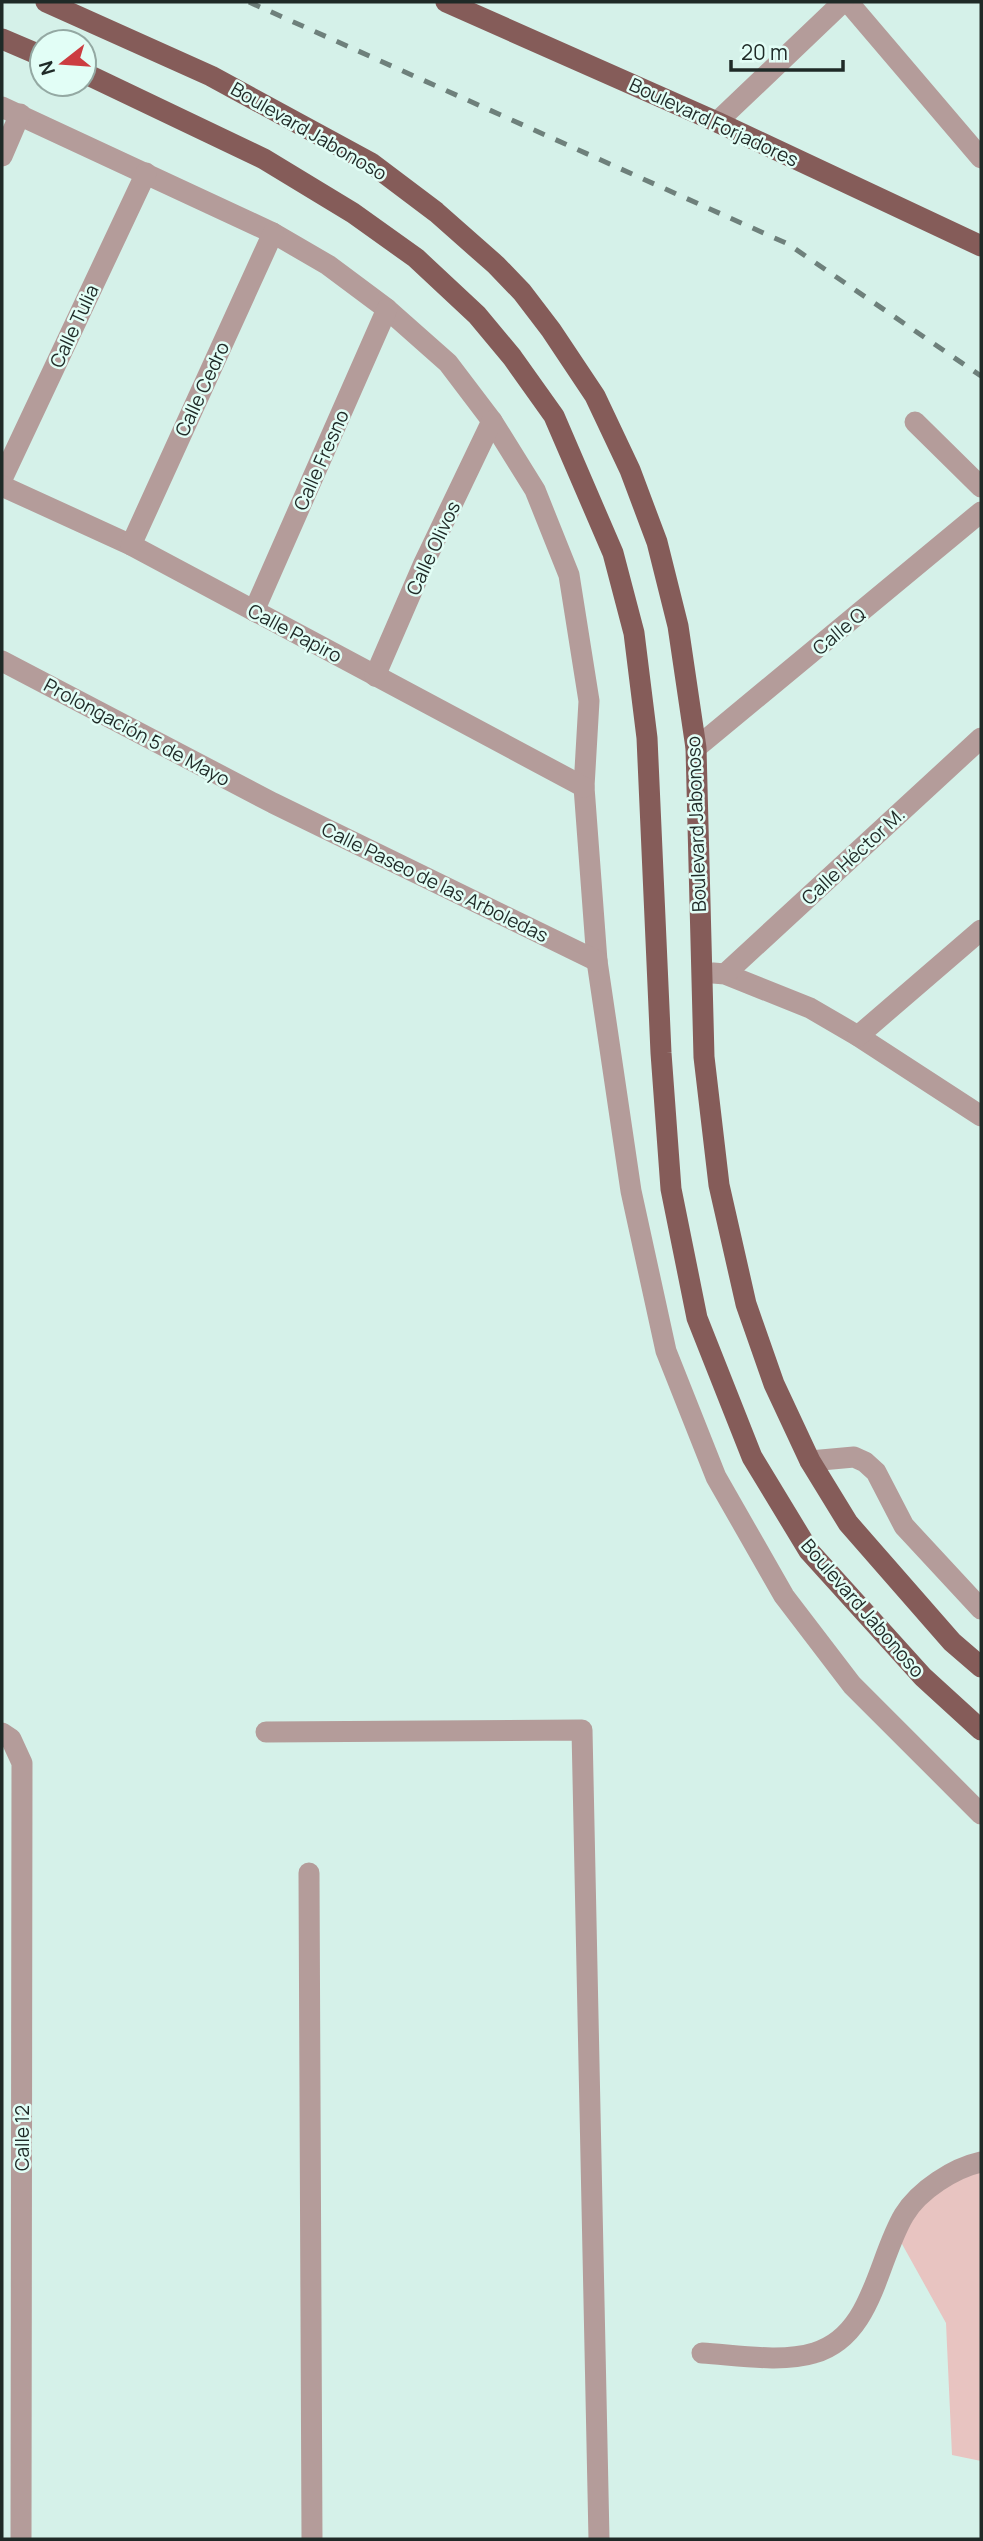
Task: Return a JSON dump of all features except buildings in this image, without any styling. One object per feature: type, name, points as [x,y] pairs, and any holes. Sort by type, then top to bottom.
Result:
[{"type":"main road","name":"Boulevard Jabonoso","points":[[46,2],[211,76],[371,163],[436,212],[522,292],[595,396],[630,470],[657,542],[678,626],[696,748],[704,1057],[719,1185],[746,1304],[774,1384],[810,1461],[848,1523],[953,1642],[981,1667]]},
{"type":"main road","name":"Boulevard Forjadores","points":[[446,2],[717,122],[981,246]]},
{"type":"main road","points":[[2,39],[28,50]]},
{"type":"main road","name":"Boulevard Jabonoso","points":[[98,80],[264,159],[353,213],[416,258],[477,315],[512,357],[554,416],[613,553],[634,633],[647,738],[660,1053],[671,1189],[697,1318],[752,1457],[809,1551],[923,1676],[981,1730]]},
{"type":"street","points":[[717,122],[845,2],[981,158]]},
{"type":"street","points":[[2,156],[11,111],[273,233],[328,265],[387,309],[447,363],[492,421],[536,490],[569,575],[589,701],[584,787],[597,961],[631,1191],[666,1351],[716,1477],[784,1596],[852,1685],[981,1814]]},
{"type":"street","name":"Calle Tulia","points":[[2,480],[146,173]]},
{"type":"street","name":"Calle Cedro","points":[[131,545],[273,233]]},
{"type":"street","name":"Calle Fresno","points":[[254,611],[387,309]]},
{"type":"street","name":"Calle Olivos","points":[[375,676],[424,564],[492,421]]},
{"type":"street","points":[[915,422],[981,487]]},
{"type":"street","name":"Calle Papiro","points":[[2,486],[131,545],[584,787]]},
{"type":"street","name":"Calle Q","points":[[696,748],[981,512]]},
{"type":"street","name":"Prolongación 5 de Mayo","points":[[2,661],[273,803]]},
{"type":"street","name":"Calle Héctor M.","points":[[725,974],[981,738]]},
{"type":"street","name":"Calle Paseo de las Arboledas","points":[[273,803],[597,961]]},
{"type":"street","points":[[858,1036],[981,930]]},
{"type":"street","points":[[700,971],[725,974],[810,1008],[981,1116]]},
{"type":"street","points":[[810,1461],[854,1457],[865,1462],[876,1472],[904,1526],[981,1609]]},
{"type":"street","points":[[266,1732],[582,1730],[599,2539]]},
{"type":"street","name":"Calle 12","points":[[6,1736],[22,1763],[21,2539]]},
{"type":"street","points":[[309,1873],[312,2539]]},
{"type":"street","points":[[702,2353],[778,2357],[814,2353],[841,2340],[859,2318],[904,2214],[934,2184],[966,2165],[981,2162]]},
{"type":"shaded area","points":[[981,2168],[981,2461],[952,2455],[946,2323],[897,2235],[920,2194]]},
{"type":"railway","points":[[249,2],[788,244],[981,376]]}]
